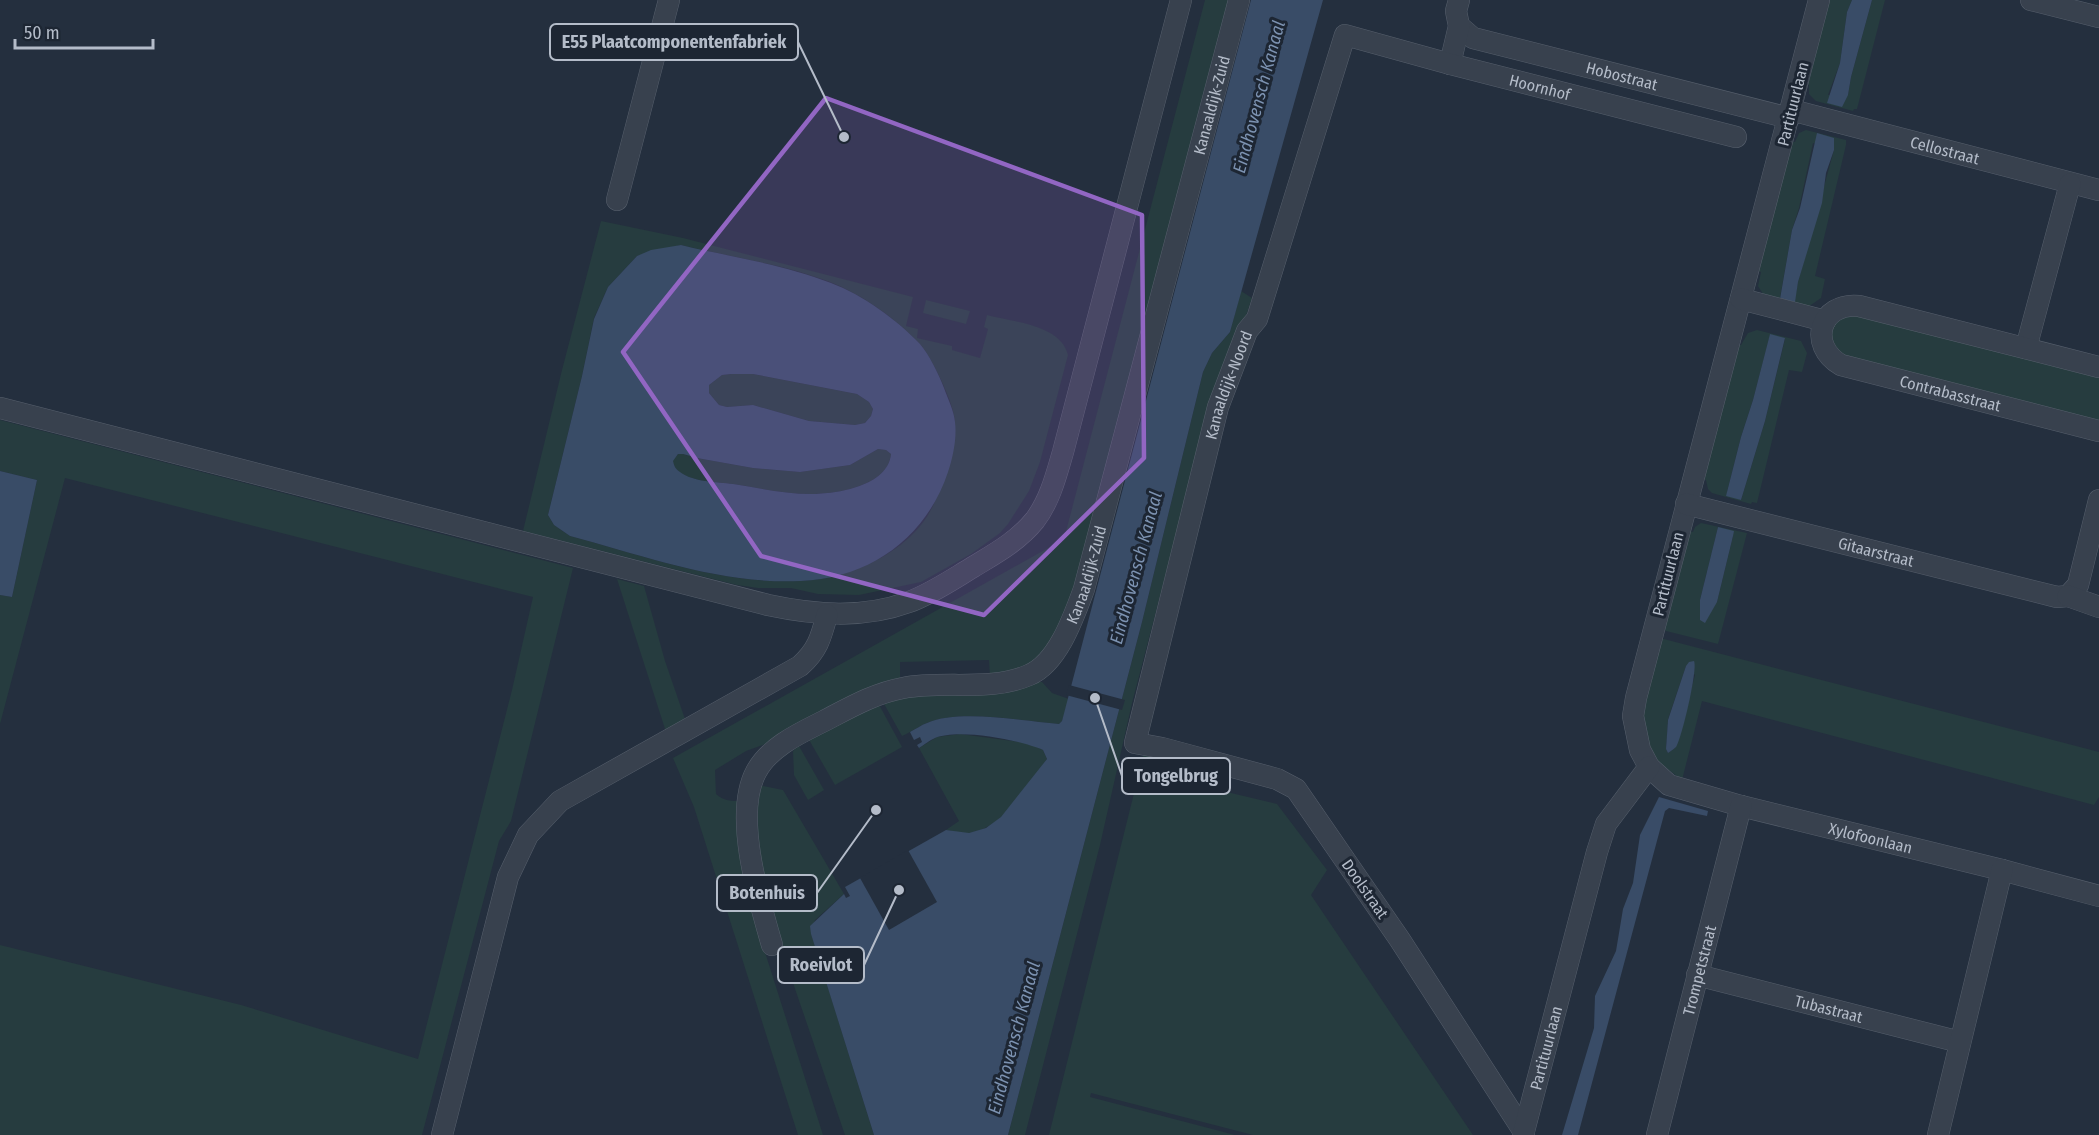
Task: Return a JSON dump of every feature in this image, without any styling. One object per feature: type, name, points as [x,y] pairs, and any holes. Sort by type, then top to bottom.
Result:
[{"type":"street","points":[[617,200],[669,0]]},
{"type":"street","points":[[0,408],[768,605],[826,615],[885,608],[909,602],[942,586],[1014,542],[1035,520],[1047,502],[1063,453],[1181,0]]},
{"type":"street","name":"Kanaaldijk-Zuid","points":[[772,945],[755,879],[746,819],[748,791],[756,771],[772,752],[799,734],[876,695],[904,687],[994,683],[1030,675],[1048,659],[1066,633],[1084,589],[1239,0]]},
{"type":"street","points":[[1450,64],[1459,26],[1456,11],[1459,0]]},
{"type":"street","name":"Partituurlaan","points":[[1523,1134],[1606,824],[1649,767],[1635,734],[1633,716],[1636,698],[1819,0]]},
{"type":"street","points":[[2031,0],[2099,17]]},
{"type":"street","name":"Hobostraat","points":[[1459,26],[1473,38],[1790,114]]},
{"type":"street","name":"Hoornhof","points":[[1345,35],[1736,137]]},
{"type":"street","name":"Kanaaldijk-Noord","points":[[1135,743],[1218,407],[1246,331],[1257,319],[1345,35]]},
{"type":"street","name":"Cellostraat","points":[[1790,114],[1937,147],[2099,190]]},
{"type":"street","points":[[2026,348],[2070,184]]},
{"type":"street","points":[[1740,306],[1823,327],[1836,308],[1846,304],[1859,306],[2099,367]]},
{"type":"street","name":"Contrabasstraat","points":[[1823,327],[1821,342],[1825,352],[1841,365],[2099,431]]},
{"type":"street","points":[[2068,596],[2078,585],[2099,500]]},
{"type":"street","name":"Gitaarstraat","points":[[1686,504],[2057,597],[2068,596],[2099,607]]},
{"type":"street","points":[[442,1135],[508,877],[528,835],[560,801],[800,666],[812,655],[826,615]]},
{"type":"street","name":"Doolstraat","points":[[1135,743],[1277,779],[1296,789],[1400,940],[1523,1134]]},
{"type":"street","name":"Xylofoonlaan","points":[[1649,767],[1669,785],[1741,806],[2099,896]]},
{"type":"street","name":"Trompetstraat","points":[[1657,1135],[1741,806]]},
{"type":"street","points":[[1938,1135],[2002,870]]},
{"type":"street","name":"Tubastraat","points":[[1697,975],[1960,1042]]},
{"type":"highlighted area","points":[[826,98],[1142,215],[1144,458],[984,615],[761,556],[623,352]]},
{"type":"green space","points":[[1205,0],[1231,0],[1083,570],[1056,640],[1023,670],[990,677],[989,660],[900,662],[900,680],[768,743],[746,751],[715,770],[716,794],[731,801],[742,801],[764,949],[823,1135],[798,1135],[694,807],[673,758],[1064,539]]},
{"type":"green space","points":[[1826,0],[1852,0],[1847,12],[1840,63],[1828,95],[1848,95],[1872,0],[1885,0],[1857,109],[1853,111],[1816,101],[1809,94],[1809,85],[1804,84]]},
{"type":"green space","points":[[1806,130],[1846,140],[1815,276],[1825,279],[1821,298],[1808,307],[1763,294],[1758,286],[1761,272],[1755,270],[1789,141],[1795,142],[1799,133]],"holes":[[[1813,143],[1834,150],[1794,302],[1780,298],[1792,230]]]},
{"type":"green space","points":[[601,221],[683,238],[913,297],[906,326],[918,329],[917,338],[952,346],[952,350],[980,358],[988,329],[984,327],[987,315],[1035,326],[1046,331],[1064,345],[1068,355],[1040,462],[1029,491],[1008,524],[1000,533],[971,554],[921,582],[859,595],[818,594],[791,588],[758,588],[737,585],[523,531]],"holes":[[[681,245],[794,270],[830,282],[878,308],[920,344],[942,381],[955,422],[935,501],[926,518],[913,534],[897,547],[879,559],[840,575],[801,581],[771,581],[684,568],[570,536],[554,525],[548,515],[594,318],[608,287],[637,256]]]},
{"type":"green space","points":[[1241,291],[1252,298],[1210,405],[1132,703],[1100,845],[1025,1135],[1008,1135],[1142,622],[1203,372],[1212,353],[1230,332]]},
{"type":"green space","points":[[926,300],[970,311],[966,324],[923,313]]},
{"type":"green space","points":[[1850,313],[2099,375],[2099,424],[1845,358],[1835,347],[1831,333],[1835,322]]},
{"type":"green space","points":[[1757,330],[1801,341],[1807,353],[1802,372],[1789,370],[1757,503],[1752,502],[1751,504],[1712,493],[1708,489],[1706,480],[1701,478],[1736,344],[1741,345],[1748,333]],"holes":[[[1770,335],[1785,339],[1765,421],[1741,500],[1727,492],[1741,437]]]},
{"type":"green space","points":[[753,374],[857,394],[869,402],[873,409],[865,423],[855,425],[809,421],[753,405],[727,407],[719,405],[709,393],[709,385],[722,375]]},
{"type":"green space","points":[[0,420],[573,568],[511,821],[499,841],[422,1135],[0,1135],[0,945],[241,1005],[418,1059],[512,690],[533,597],[65,478],[0,724],[0,595],[12,597],[37,480],[0,471]]},
{"type":"green space","points":[[878,449],[886,450],[891,454],[888,465],[881,474],[860,486],[822,494],[792,493],[698,480],[679,472],[672,461],[678,454],[683,454],[753,468],[800,472],[850,465]]},
{"type":"green space","points":[[1701,523],[1747,533],[1718,644],[1662,630],[1687,530],[1693,532],[1695,527]],"holes":[[[1718,527],[1733,536],[1717,602],[1700,600]]]},
{"type":"green space","points":[[617,579],[644,586],[665,661],[686,722],[666,732]]},
{"type":"green space","points":[[1660,638],[2099,752],[2099,797],[2094,805],[1702,701],[1682,780],[1652,754],[1641,720]],"holes":[[[1686,666],[1695,675],[1675,748],[1668,753],[1666,749],[1668,719]]]},
{"type":"green space","points":[[1042,682],[1052,693],[1069,699],[1059,724],[992,717],[957,717],[927,723],[902,736],[883,702],[883,699]]},
{"type":"green space","points":[[877,701],[902,747],[835,785],[808,738]]},
{"type":"green space","points":[[960,734],[1028,743],[1043,750],[1047,759],[1023,793],[1004,814],[994,823],[969,833],[946,830],[959,821],[919,748],[937,737]]},
{"type":"green space","points":[[799,746],[824,790],[808,800],[794,775],[793,751]]},
{"type":"green space","points":[[1145,749],[1170,756],[1164,777],[1277,804],[1327,870],[1311,895],[1473,1135],[1253,1135],[1091,1093],[1090,1097],[1235,1135],[1049,1135]]},
{"type":"green space","points":[[758,785],[783,790],[844,894],[815,920],[811,933],[874,1135],[845,1135],[778,939],[760,870],[754,794]]},
{"type":"water","name":"Eindhovensch Kanaal","points":[[1251,0],[1323,0],[1230,332],[1212,353],[1203,372],[1142,622],[1008,1135],[874,1135],[810,926],[844,894],[846,898],[850,896],[845,887],[946,830],[969,833],[986,828],[1001,817],[1047,759],[1043,750],[1033,746],[989,736],[946,735],[933,739],[919,748],[917,745],[922,742],[920,737],[914,740],[910,732],[927,723],[956,717],[992,717],[1059,724],[1062,721]]},
{"type":"water","points":[[1852,0],[1872,0],[1848,95],[1842,107],[1827,103],[1840,63],[1847,12]]},
{"type":"water","points":[[1817,133],[1834,138],[1834,150],[1826,173],[1822,203],[1798,282],[1795,302],[1780,299],[1792,230],[1800,208]]},
{"type":"water","points":[[681,245],[813,276],[867,301],[890,317],[920,344],[944,388],[952,409],[955,428],[954,447],[948,472],[938,496],[910,535],[872,563],[850,572],[801,581],[772,581],[684,568],[570,536],[554,525],[548,515],[594,319],[608,287],[637,256],[651,250]],"holes":[[[753,374],[857,394],[869,402],[873,409],[865,423],[855,425],[809,421],[753,405],[727,407],[719,405],[709,393],[709,385],[722,375]],[[878,449],[886,450],[891,454],[888,465],[881,474],[860,486],[822,494],[792,493],[698,480],[678,471],[673,461],[678,454],[683,454],[753,468],[800,472],[850,465]]]},
{"type":"water","points":[[1770,334],[1785,338],[1765,421],[1741,500],[1726,496]]},
{"type":"water","points":[[0,471],[37,480],[12,597],[0,595]]},
{"type":"water","points":[[1718,527],[1734,531],[1717,602],[1705,623],[1700,620],[1700,600]]},
{"type":"water","points":[[1694,661],[1692,689],[1682,730],[1676,747],[1668,753],[1666,749],[1668,720],[1686,666],[1689,662]]},
{"type":"water","points":[[1659,797],[1708,811],[1707,816],[1669,808],[1665,811],[1578,1135],[1562,1135],[1594,1028],[1595,996],[1616,951],[1623,909],[1633,883],[1640,835]]},
{"type":"pier","points":[[1069,685],[1125,700],[1122,710],[1066,695]]},
{"type":"pier","points":[[908,850],[937,902],[889,930],[860,878]]},
{"type":"place","name":"E55 Plaatcomponentenfabriek","points":[[844,137]]},
{"type":"place","name":"Tongelbrug","points":[[1095,698]]},
{"type":"place","name":"Botenhuis","points":[[876,810]]},
{"type":"place","name":"Roeivlot","points":[[899,890]]}]
